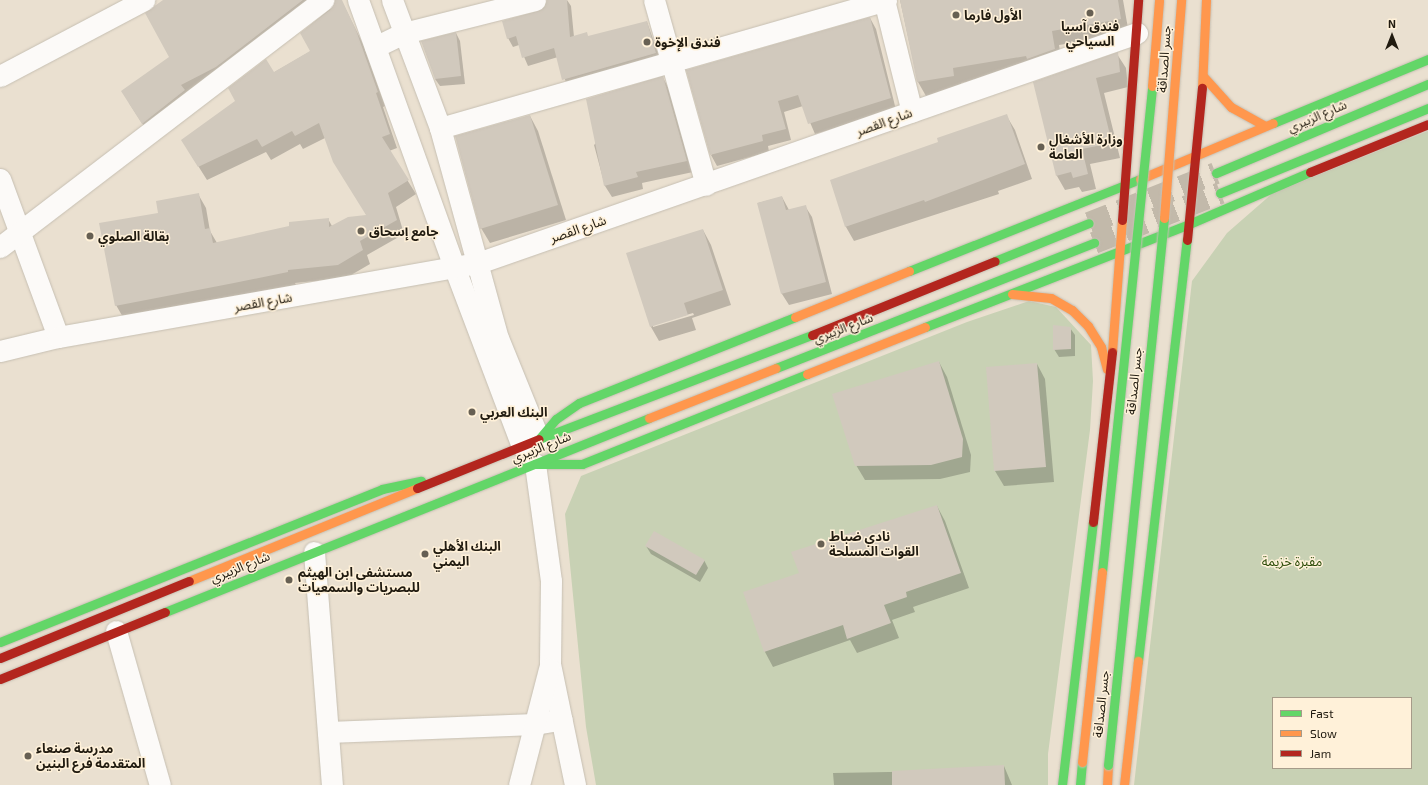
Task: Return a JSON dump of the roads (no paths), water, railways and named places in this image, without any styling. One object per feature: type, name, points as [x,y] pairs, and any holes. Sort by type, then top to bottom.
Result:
[{"type":"main road","points":[[1062,785],[1110,378],[1121,250],[1137,33],[1138,0]]},
{"type":"main road","name":"جسر الصداقة","points":[[1080,785],[1147,155],[1159,0]]},
{"type":"main road","name":"جسر الصداقة","points":[[1107,785],[1170,152],[1181,0]]},
{"type":"main road","points":[[1124,785],[1189,224],[1203,76],[1206,0]]},
{"type":"main road","points":[[531,442],[556,419],[579,403],[1125,185],[1264,125],[1428,59]]},
{"type":"main road","points":[[1203,76],[1231,108],[1264,125]]},
{"type":"main road","name":"شارع الزبيري","points":[[1216,172],[1428,84]]},
{"type":"main road","points":[[1220,193],[1428,108]]},
{"type":"main road","points":[[535,464],[582,464],[1004,295],[1189,224],[1268,188],[1428,124]]},
{"type":"main road","points":[[1189,224],[1156,204],[1195,154]]},
{"type":"main road","points":[[1125,185],[1150,200]]},
{"type":"main road","points":[[1121,250],[1148,216]]},
{"type":"main road","name":"شارع الزبيري","points":[[0,658],[531,442],[826,330],[1089,223]]},
{"type":"main road","name":"شارع الزبيري","points":[[0,679],[314,552],[1094,243]]},
{"type":"main road","points":[[1004,295],[1028,294],[1051,298],[1072,310],[1088,326],[1101,346],[1110,378]]},
{"type":"main road","name":"شارع الزبيري","points":[[0,642],[382,489],[452,475]]},
{"type":"street","points":[[0,76],[144,0]]},
{"type":"street","points":[[0,247],[323,0]]},
{"type":"street","points":[[358,0],[455,269],[531,442]]},
{"type":"street","points":[[392,0],[440,128],[498,338],[531,442]]},
{"type":"street","points":[[375,47],[404,33],[535,0]]},
{"type":"street","points":[[654,0],[673,63],[706,185]]},
{"type":"street","points":[[440,128],[673,63],[885,0],[912,112]]},
{"type":"street","name":"شارع القصر","points":[[0,351],[58,337],[455,269],[478,263],[706,185],[1137,33]]},
{"type":"street","points":[[0,179],[18,232],[58,337]]},
{"type":"street","points":[[535,464],[551,580],[550,664],[575,785]]},
{"type":"street","points":[[314,552],[332,785]]},
{"type":"street","points":[[116,631],[160,785]]},
{"type":"street","points":[[520,785],[550,664]]},
{"type":"street","points":[[328,732],[535,724],[562,719]]},
{"type":"tunnel","points":[[1089,223],[1216,173]]},
{"type":"tunnel","points":[[1094,243],[1220,193]]},
{"type":"place","name":"فندق آسيا السياحي","points":[[1090,13]]},
{"type":"place","name":"الأول فارما","points":[[956,15]]},
{"type":"place","name":"فندق الإخوة","points":[[647,42]]},
{"type":"place","name":"وزارة الأشغال العامة","points":[[1041,147]]},
{"type":"place","name":"جامع إسحاق","points":[[361,231]]},
{"type":"place","name":"بقالة الصلوي","points":[[90,236]]},
{"type":"place","name":"البنك العربي","points":[[472,412]]},
{"type":"place","name":"نادي ضباط القوات المسلحة","points":[[821,544]]},
{"type":"place","name":"البنك الأهلي اليمني","points":[[425,554]]},
{"type":"place","name":"مستشفى ابن الهيثم للبصريات والسمعيات","points":[[289,580]]},
{"type":"place","name":"مدرسة صنعاء المتقدمة فرع البنين","points":[[28,756]]},
{"type":"park label","name":"مقبرة خزيمة","points":[[1292,561]]}]
